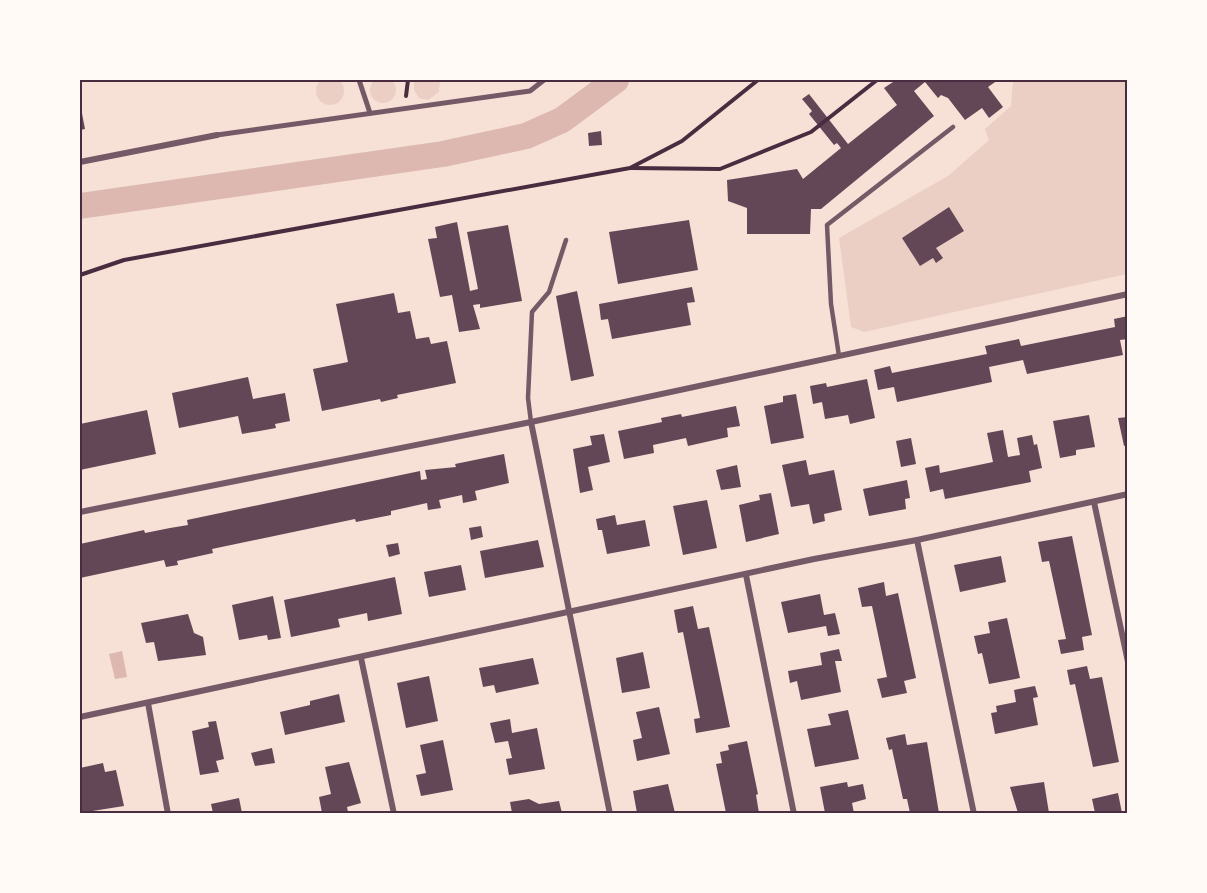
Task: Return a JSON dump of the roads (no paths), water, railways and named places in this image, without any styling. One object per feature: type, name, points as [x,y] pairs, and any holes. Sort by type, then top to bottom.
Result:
[{"type":"street","points":[[359,80],[370,113]]},
{"type":"street","points":[[80,162],[217,135],[530,91],[544,80]]},
{"type":"street","points":[[80,512],[531,422],[1128,294]]},
{"type":"street","points":[[531,422],[610,813]]},
{"type":"street","points":[[80,717],[1128,494]]},
{"type":"street","points":[[1094,502],[1128,662]]},
{"type":"street","points":[[917,540],[974,813]]},
{"type":"street","points":[[746,575],[794,813]]},
{"type":"street","points":[[361,658],[394,813]]},
{"type":"street","points":[[148,703],[168,813]]},
{"type":"lane","points":[[839,356],[831,304],[827,225],[953,127]]},
{"type":"lane","points":[[531,422],[528,398],[532,312],[549,292],[566,240]]},
{"type":"waterway","points":[[80,206],[443,154],[526,136],[562,120],[616,80]]}]
